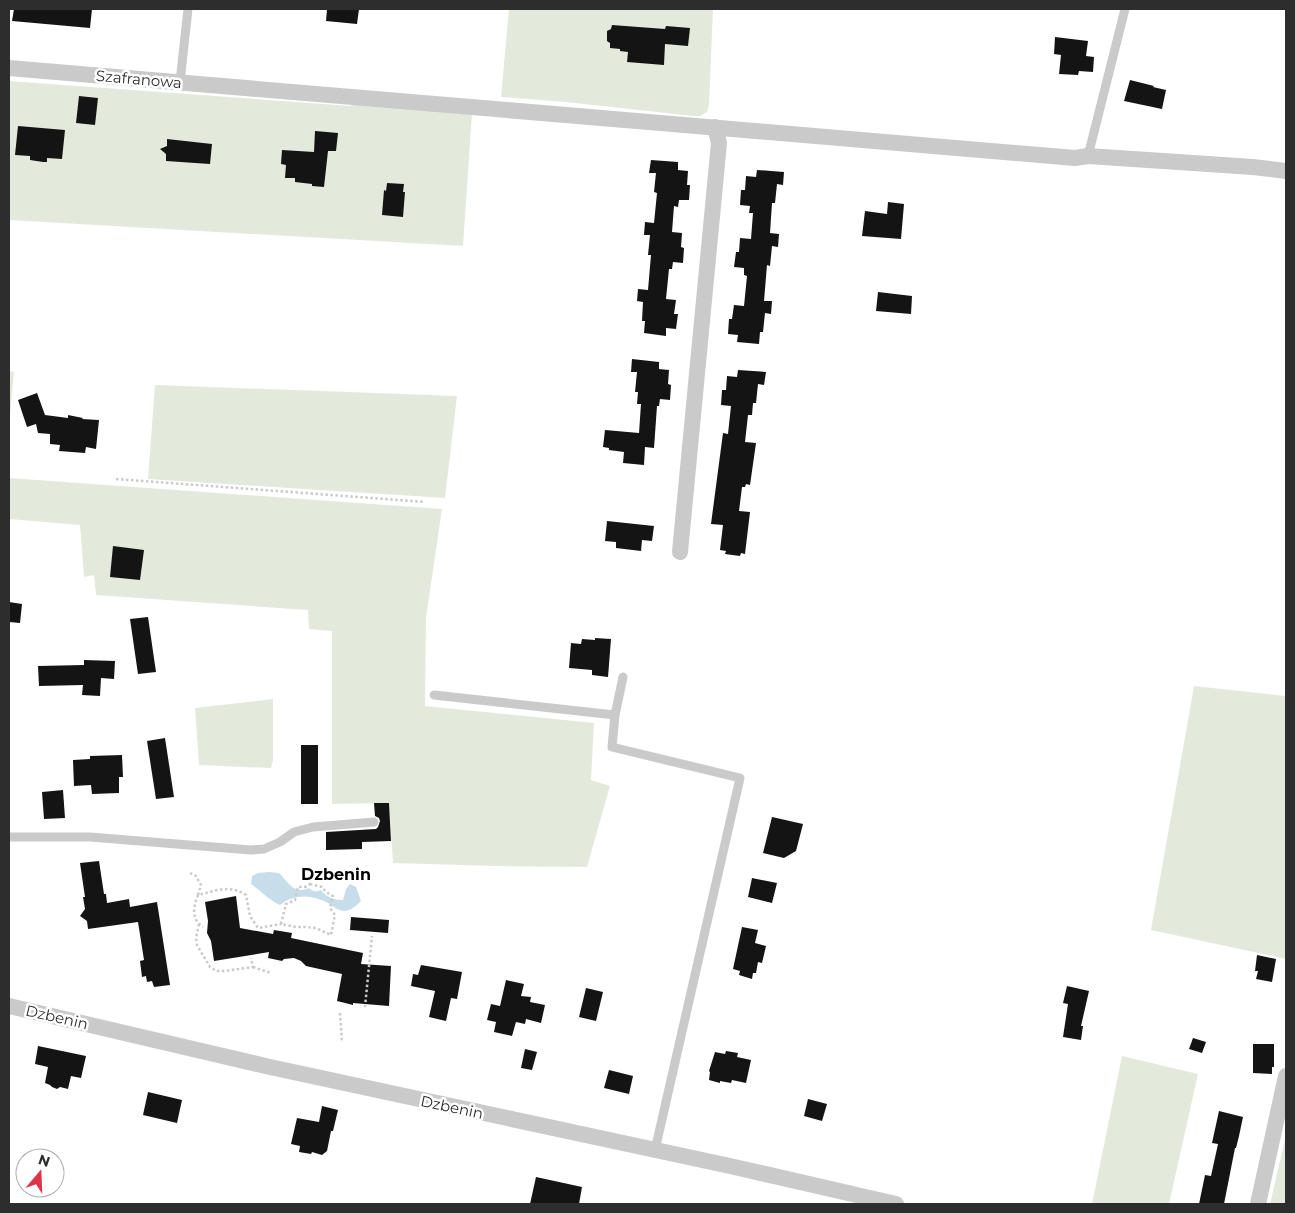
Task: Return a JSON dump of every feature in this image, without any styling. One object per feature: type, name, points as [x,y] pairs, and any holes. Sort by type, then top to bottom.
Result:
[{"type":"street","name":"Szafranowa","points":[[9,68],[1075,158],[1088,156],[1244,166],[1286,171]]},
{"type":"street","points":[[680,552],[719,142],[715,127]]},
{"type":"street","name":"Dzbenin","points":[[9,1006],[270,1067],[896,1204]]},
{"type":"street","points":[[1258,1204],[1286,1076]]},
{"type":"lane","points":[[180,82],[188,9]]},
{"type":"lane","points":[[1088,156],[1125,9]]},
{"type":"lane","points":[[623,677],[615,715],[612,747],[740,778],[655,1150]]},
{"type":"lane","points":[[434,695],[615,715]]},
{"type":"lane","points":[[9,837],[90,838],[251,850],[264,849],[280,842],[294,832],[313,827],[374,822]]},
{"type":"path","points":[[116,479],[425,502]]},
{"type":"path","points":[[190,873],[196,876],[201,885],[193,912],[199,924],[203,927]]},
{"type":"path","points":[[198,895],[225,888],[239,890],[246,895],[250,916],[258,928],[282,924],[316,928],[331,935],[335,915],[330,908],[333,896],[326,892],[322,886],[310,884],[305,887],[298,887],[295,900],[286,904],[282,924]]},
{"type":"path","points":[[199,924],[196,938],[197,945],[210,967],[216,971],[224,971],[253,966],[271,973]]},
{"type":"path","points":[[365,1007],[372,936]]},
{"type":"path","points":[[251,958],[253,966]]},
{"type":"path","points":[[340,1013],[342,1043]]},
{"type":"green space","points":[[509,9],[713,9],[709,105],[707,112],[700,116],[693,116],[501,97]]},
{"type":"green space","points":[[9,81],[351,106],[352,101],[472,113],[463,246],[9,220]]},
{"type":"green space","points":[[9,371],[14,372],[9,427]]},
{"type":"green space","points":[[155,385],[457,396],[445,498],[148,479]]},
{"type":"green space","points":[[9,478],[442,509],[426,618],[425,706],[594,723],[591,780],[610,786],[587,867],[393,863],[389,803],[332,804],[332,631],[309,629],[308,610],[96,595],[94,575],[84,577],[80,525],[9,519]]},
{"type":"green space","points":[[1194,686],[1286,696],[1286,959],[1151,930]]},
{"type":"green space","points":[[273,699],[273,760],[271,768],[199,765],[195,708]]},
{"type":"green space","points":[[1122,1056],[1198,1074],[1169,1204],[1092,1204]]},
{"type":"green space","points":[[1286,1135],[1286,1204],[1270,1204]]},
{"type":"water","points":[[258,873],[279,873],[296,889],[304,890],[309,888],[315,891],[321,890],[328,896],[336,899],[343,900],[346,889],[350,884],[356,887],[361,901],[352,909],[345,911],[322,900],[303,896],[285,901],[280,905],[251,884],[252,876]]},
{"type":"building","points":[[14,9],[92,9],[90,28],[12,21]]},
{"type":"building","points":[[327,9],[359,9],[357,24],[326,21]]},
{"type":"building","points":[[612,25],[665,29],[666,26],[690,28],[688,46],[665,44],[664,65],[627,62],[628,52],[610,48],[610,43],[607,41],[607,31],[611,29]]},
{"type":"building","points":[[1055,37],[1088,41],[1086,56],[1094,57],[1093,72],[1079,71],[1078,75],[1059,74],[1061,55],[1054,54]]},
{"type":"building","points":[[1130,80],[1166,90],[1162,109],[1124,101]]},
{"type":"building","points":[[79,96],[98,98],[95,125],[76,123]]},
{"type":"building","points":[[18,126],[65,130],[62,159],[47,158],[47,162],[43,162],[30,160],[30,156],[15,155]]},
{"type":"building","points":[[315,131],[338,133],[336,151],[328,151],[324,187],[295,182],[295,178],[285,178],[286,165],[281,164],[282,150],[314,152]]},
{"type":"building","points":[[167,139],[212,144],[210,164],[166,161],[166,154],[160,149],[167,146]]},
{"type":"building","points":[[651,160],[678,162],[678,170],[688,171],[687,185],[690,185],[689,200],[679,200],[678,207],[674,206],[672,232],[682,233],[681,247],[684,248],[683,263],[673,262],[672,269],[669,269],[666,299],[676,300],[674,314],[678,314],[676,329],[666,328],[666,336],[644,333],[645,321],[642,321],[643,302],[637,301],[638,289],[648,290],[651,255],[648,255],[650,235],[644,235],[645,222],[654,223],[657,193],[654,192],[656,173],[649,173]]},
{"type":"building","points":[[757,170],[784,172],[783,185],[777,184],[775,203],[772,203],[770,233],[779,234],[778,247],[772,246],[770,266],[767,265],[764,301],[772,301],[771,314],[765,313],[763,332],[760,332],[759,344],[737,342],[738,335],[728,334],[729,319],[732,319],[734,305],[744,306],[747,276],[744,275],[744,268],[734,267],[736,252],[739,252],[740,238],[751,239],[753,213],[749,213],[750,206],[740,205],[741,190],[745,190],[746,176],[756,177]]},
{"type":"building","points":[[387,183],[404,184],[403,217],[382,215],[384,190],[386,191]]},
{"type":"building","points":[[888,202],[904,204],[901,239],[862,236],[865,211],[887,214]]},
{"type":"building","points":[[878,292],[912,296],[911,314],[876,311]]},
{"type":"building","points":[[632,359],[659,362],[659,369],[669,370],[668,384],[671,385],[670,400],[660,399],[659,406],[657,406],[654,448],[645,447],[644,465],[623,463],[624,452],[609,450],[609,448],[603,447],[605,430],[639,433],[641,404],[637,404],[638,392],[635,392],[637,372],[631,372]]},
{"type":"building","points":[[738,370],[766,372],[764,385],[758,384],[756,403],[753,403],[752,415],[748,415],[745,442],[756,443],[750,485],[746,484],[745,487],[742,487],[739,511],[750,512],[745,554],[741,553],[740,556],[725,554],[726,551],[720,550],[723,525],[711,524],[723,433],[728,434],[731,406],[721,405],[722,390],[726,390],[727,376],[737,377]]},
{"type":"building","points":[[37,393],[45,415],[68,418],[68,415],[82,419],[99,420],[96,449],[86,447],[85,453],[59,451],[60,445],[50,444],[50,434],[38,433],[36,424],[27,427],[18,400]]},
{"type":"building","points":[[607,521],[654,526],[652,541],[642,540],[641,551],[616,548],[616,542],[605,541]]},
{"type":"building","points":[[113,546],[144,550],[140,580],[110,577]]},
{"type":"building","points":[[9,602],[22,604],[20,623],[9,622]]},
{"type":"building","points":[[148,617],[156,672],[138,674],[130,619]]},
{"type":"building","points":[[595,638],[611,639],[608,677],[592,675],[592,670],[569,668],[571,643],[581,644],[582,639],[595,640]]},
{"type":"building","points":[[84,660],[115,661],[114,679],[101,678],[100,696],[82,695],[83,685],[39,686],[38,666],[84,665]]},
{"type":"building","points":[[165,738],[174,797],[156,799],[147,741]]},
{"type":"building","points":[[301,745],[318,745],[318,804],[301,804]]},
{"type":"building","points":[[122,755],[123,777],[119,777],[119,793],[92,794],[91,785],[74,786],[73,760],[90,759],[90,756]]},
{"type":"building","points":[[63,790],[65,818],[44,819],[42,792]]},
{"type":"building","points":[[374,803],[389,803],[391,841],[362,842],[362,849],[326,850],[326,832],[376,829],[380,821],[375,816]]},
{"type":"building","points":[[772,817],[803,824],[796,851],[784,858],[763,853]]},
{"type":"building","points":[[99,861],[107,903],[129,899],[130,907],[157,902],[170,985],[154,987],[152,981],[147,982],[146,976],[142,977],[140,961],[144,960],[138,922],[88,929],[87,921],[80,916],[85,909],[83,897],[85,897],[80,863]]},
{"type":"building","points":[[752,878],[777,883],[772,903],[748,897]]},
{"type":"building","points":[[236,896],[240,928],[273,934],[274,930],[292,933],[291,938],[363,953],[361,964],[391,966],[389,1006],[353,1003],[353,1005],[337,1001],[342,974],[306,966],[294,958],[282,961],[268,958],[269,952],[214,961],[211,941],[207,933],[208,921],[205,902]]},
{"type":"building","points":[[351,917],[389,920],[388,933],[350,930]]},
{"type":"building","points":[[742,927],[758,930],[755,943],[766,946],[762,963],[758,962],[756,973],[753,973],[752,979],[739,975],[740,971],[733,969]]},
{"type":"building","points":[[1257,955],[1276,959],[1272,982],[1256,979],[1258,971],[1255,971]]},
{"type":"building","points":[[421,965],[462,972],[457,999],[451,998],[446,1021],[429,1017],[435,991],[411,986],[413,974],[418,975]]},
{"type":"building","points":[[506,980],[524,984],[521,996],[531,997],[530,1002],[545,1005],[541,1023],[526,1019],[525,1024],[516,1022],[512,1036],[494,1032],[496,1022],[487,1020],[491,1004],[500,1006]]},
{"type":"building","points":[[1067,986],[1089,991],[1081,1026],[1083,1026],[1081,1040],[1063,1037],[1068,1004],[1063,1003]]},
{"type":"building","points":[[586,988],[603,992],[596,1021],[579,1017]]},
{"type":"building","points":[[1193,1038],[1206,1042],[1202,1053],[1189,1049]]},
{"type":"building","points":[[1253,1044],[1274,1044],[1274,1067],[1272,1067],[1272,1074],[1253,1073]]},
{"type":"building","points":[[38,1046],[86,1056],[81,1078],[71,1076],[68,1089],[60,1087],[57,1089],[45,1083],[48,1067],[35,1064]]},
{"type":"building","points":[[525,1049],[537,1052],[532,1070],[521,1068]]},
{"type":"building","points":[[726,1051],[738,1053],[737,1057],[751,1060],[746,1083],[732,1080],[731,1083],[720,1081],[720,1083],[709,1080],[709,1071],[715,1052],[725,1054]]},
{"type":"building","points":[[609,1070],[633,1076],[629,1094],[604,1088]]},
{"type":"building","points":[[148,1092],[182,1100],[177,1123],[143,1115]]},
{"type":"building","points":[[808,1099],[827,1104],[822,1121],[804,1116]]},
{"type":"building","points":[[322,1106],[338,1110],[327,1151],[322,1155],[312,1152],[311,1154],[299,1152],[300,1146],[291,1144],[297,1118],[319,1122]]},
{"type":"building","points":[[1219,1111],[1243,1117],[1239,1136],[1224,1204],[1199,1204],[1205,1175],[1211,1176],[1218,1144],[1212,1143]]},
{"type":"building","points":[[536,1177],[582,1187],[579,1204],[530,1204]]},
{"type":"district","name":"Dzbenin","points":[[336,874]]}]
